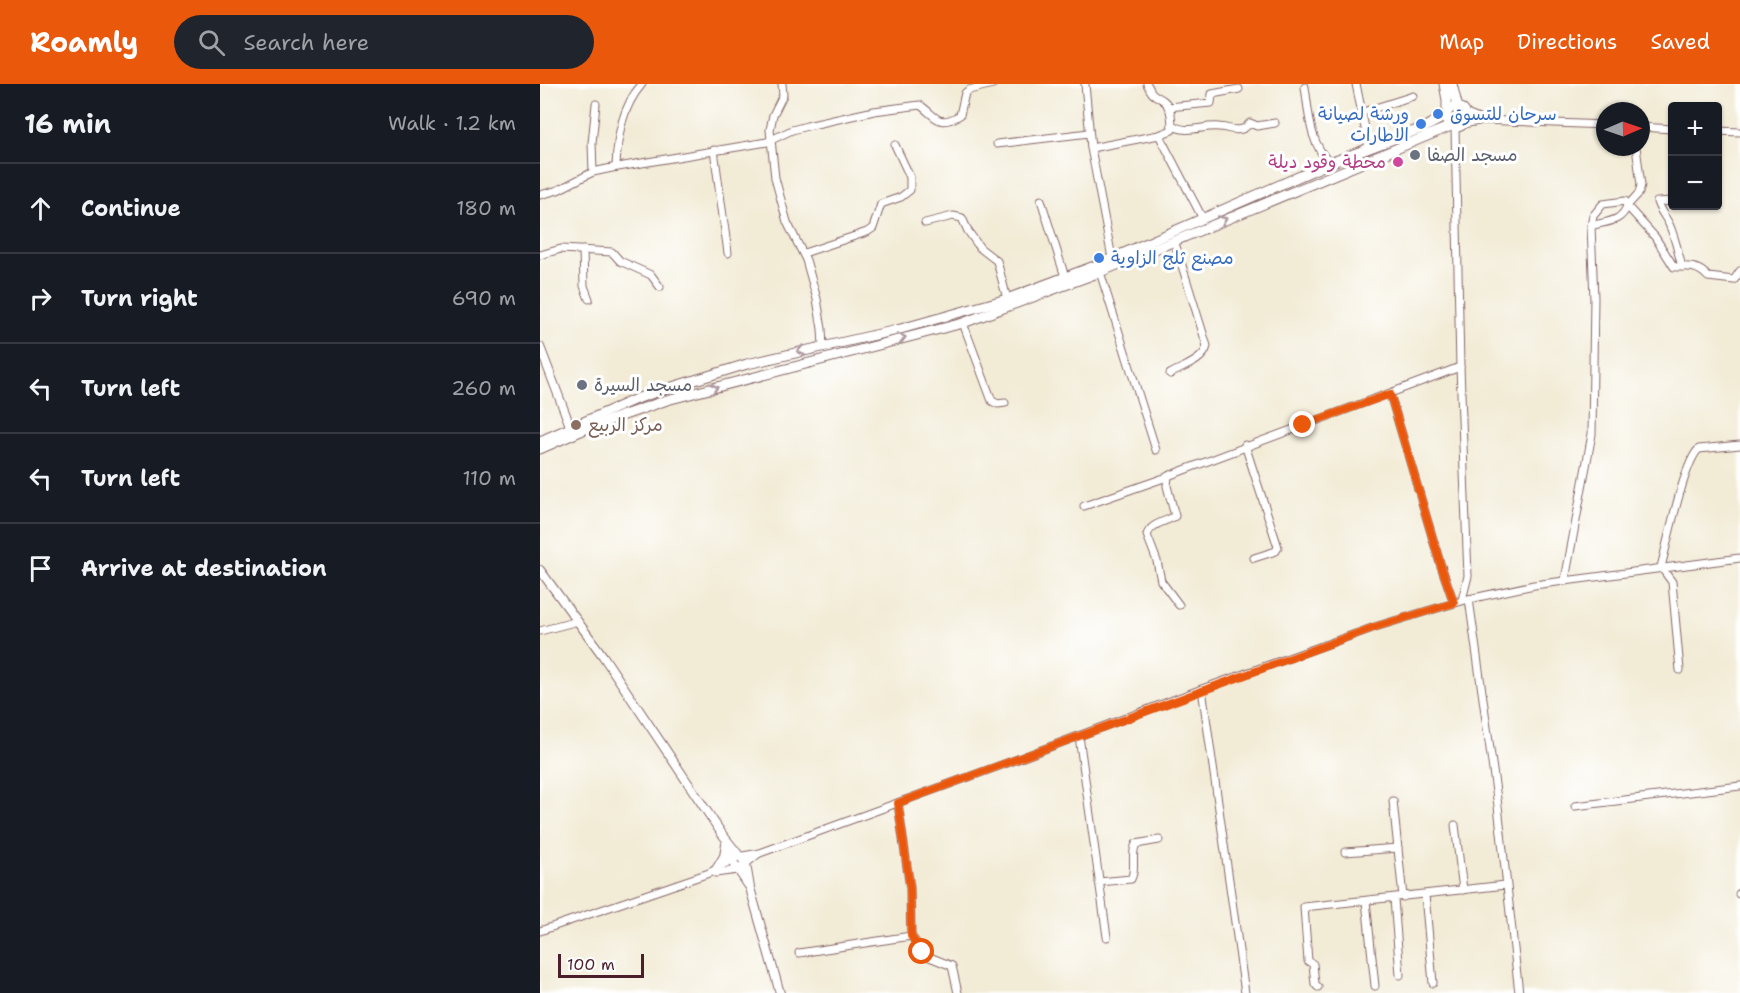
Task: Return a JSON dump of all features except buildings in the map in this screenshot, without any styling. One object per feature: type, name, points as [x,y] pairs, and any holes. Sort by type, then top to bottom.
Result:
[{"type":"main road","points":[[1444,84],[1448,123],[1456,126]]},
{"type":"main road","points":[[540,441],[668,400],[963,323],[1100,272],[1456,126],[1461,111],[1452,84]]},
{"type":"main road","points":[[540,449],[636,399],[659,391],[747,364],[897,330],[1007,298],[1065,277],[1330,163],[1425,127],[1450,109],[1461,111]]},
{"type":"street","points":[[616,167],[618,138],[626,110],[630,100],[642,84]]},
{"type":"street","points":[[782,84],[783,95],[771,122],[775,178],[783,211],[804,253],[817,299],[823,346]]},
{"type":"street","points":[[540,195],[558,190],[593,172],[771,140],[807,126],[915,105],[923,107],[937,120],[951,121],[960,116],[965,93],[993,84]]},
{"type":"street","points":[[1085,84],[1091,148],[1112,258]]},
{"type":"street","points":[[1091,148],[1159,135],[1172,130],[1165,101],[1152,95],[1147,84]]},
{"type":"street","points":[[1356,84],[1369,148]]},
{"type":"street","points":[[1305,87],[1315,140],[1319,151],[1330,163]]},
{"type":"street","points":[[1168,107],[1211,103],[1212,94],[1239,90]]},
{"type":"street","points":[[1363,112],[1413,96]]},
{"type":"street","points":[[593,172],[592,143],[596,104]]},
{"type":"street","points":[[1461,111],[1481,120],[1596,124]]},
{"type":"street","points":[[1462,601],[1468,576],[1460,367],[1456,126],[1481,120]]},
{"type":"street","points":[[1172,124],[1177,128],[1188,130],[1208,126],[1232,130],[1243,129],[1250,123],[1257,126],[1275,123]]},
{"type":"street","points":[[1650,128],[1668,129]]},
{"type":"street","points":[[1722,131],[1740,132]]},
{"type":"street","points":[[997,144],[1089,133]]},
{"type":"street","points":[[1159,135],[1203,219]]},
{"type":"street","points":[[804,253],[867,232],[873,228],[881,204],[901,197],[910,190],[910,177],[895,145]]},
{"type":"street","points":[[714,150],[728,253]]},
{"type":"street","points":[[1592,226],[1618,219],[1624,215],[1627,206],[1639,193],[1641,185],[1637,156]]},
{"type":"street","points":[[1041,200],[1065,277]]},
{"type":"street","points":[[1565,580],[1592,434],[1593,216],[1603,204],[1624,201],[1655,237],[1674,267],[1696,267],[1708,277],[1734,280],[1740,271]]},
{"type":"street","points":[[1668,201],[1657,202],[1674,237],[1682,267]]},
{"type":"street","points":[[926,223],[953,216],[962,218],[980,248],[997,261],[1007,298]]},
{"type":"street","points":[[1170,374],[1200,358],[1207,346],[1174,240]]},
{"type":"street","points":[[540,255],[561,249],[612,252],[620,261],[651,274],[660,287]]},
{"type":"street","points":[[583,250],[585,286],[589,299]]},
{"type":"street","points":[[1100,272],[1156,450]]},
{"type":"street","points":[[963,323],[992,401],[998,404],[1005,403]]},
{"type":"street","points":[[540,347],[572,431]]},
{"type":"street","points":[[1084,506],[1460,367]]},
{"type":"street","points":[[1390,394],[1440,563],[1462,601],[1498,806],[1519,993]]},
{"type":"street","points":[[1245,445],[1278,547],[1276,551],[1254,558]]},
{"type":"street","points":[[1661,567],[1686,474],[1695,452],[1699,449],[1740,445]]},
{"type":"street","points":[[1167,477],[1175,516],[1157,524],[1149,530],[1147,535],[1157,561],[1161,581],[1179,605]]},
{"type":"street","points":[[540,931],[712,872],[1202,689],[1375,627],[1462,601],[1565,580],[1740,558]]},
{"type":"street","points":[[1661,567],[1672,582],[1680,670]]},
{"type":"street","points":[[540,570],[578,621],[740,860],[780,993]]},
{"type":"street","points":[[540,631],[578,621]]},
{"type":"street","points":[[1202,689],[1245,993]]},
{"type":"street","points":[[1079,736],[1107,937]]},
{"type":"street","points":[[1575,806],[1740,786]]},
{"type":"street","points":[[1393,801],[1403,897]]},
{"type":"street","points":[[898,803],[910,888],[911,936],[927,956],[952,966],[958,993]]},
{"type":"street","points":[[1455,825],[1463,890]]},
{"type":"street","points":[[712,872],[726,851],[724,838]]},
{"type":"street","points":[[1100,882],[1131,879],[1132,851],[1136,844],[1159,840]]},
{"type":"street","points":[[1345,852],[1398,848]]},
{"type":"street","points":[[740,860],[738,870],[750,888]]},
{"type":"street","points":[[712,872],[738,870]]},
{"type":"street","points":[[1318,987],[1315,984],[1313,964],[1308,961],[1307,957],[1303,908],[1506,885]]},
{"type":"street","points":[[1425,895],[1433,982]]},
{"type":"street","points":[[1394,898],[1400,975]]},
{"type":"street","points":[[1366,901],[1375,986]]},
{"type":"street","points":[[799,953],[911,936]]},
{"type":"place","name":"سرحان للتسوق","points":[[1438,114]]},
{"type":"place","name":"ورشة لصيانة الاطارات","points":[[1421,124]]},
{"type":"place","name":"مسجد الصفا","points":[[1415,155]]},
{"type":"place","name":"محطة وقود ديلة","points":[[1398,162]]},
{"type":"place","name":"مصنع ثلج الزاوية","points":[[1099,258]]},
{"type":"place","name":"مسجد السيرة","points":[[582,385]]},
{"type":"place","name":"مركز الربيع","points":[[576,425]]},
{"type":"route","points":[[922,952],[911,936],[910,888],[898,803],[1202,689],[1375,627],[1454,603],[1390,394],[1303,425]]}]
